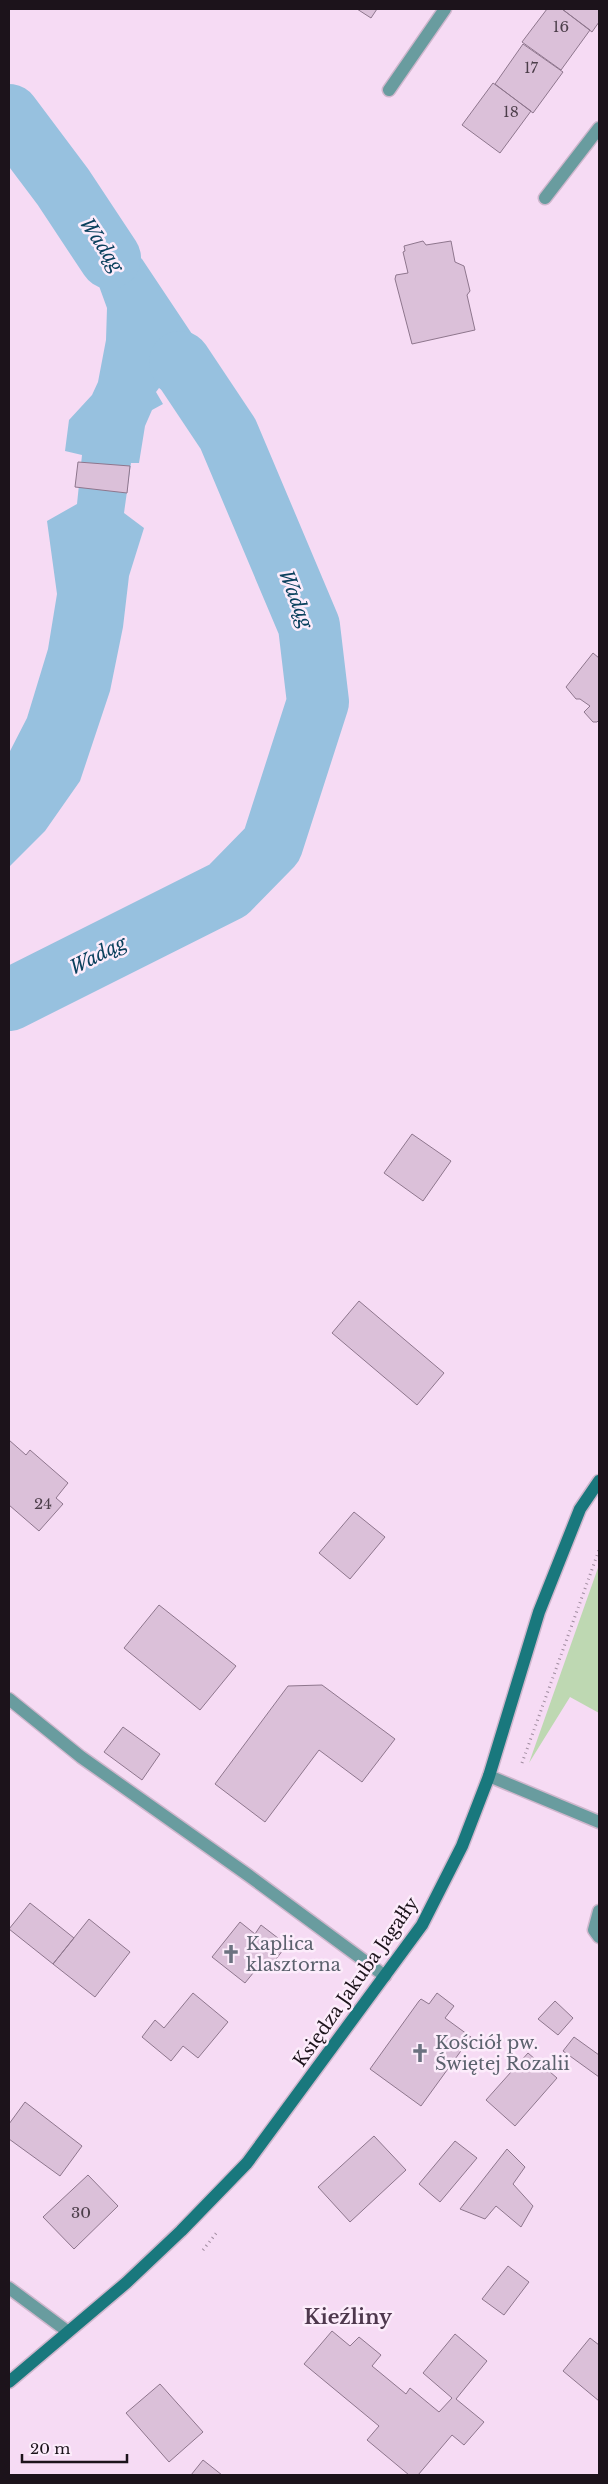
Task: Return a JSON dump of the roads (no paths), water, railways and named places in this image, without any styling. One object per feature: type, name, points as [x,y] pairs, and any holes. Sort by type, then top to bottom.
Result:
[{"type":"street","points":[[389,90],[445,9]]},
{"type":"street","points":[[545,198],[599,128]]},
{"type":"street","name":"Księdza Jakuba Jagałły","points":[[9,2382],[67,2330],[126,2284],[247,2163],[422,1925],[462,1846],[489,1776],[539,1612],[580,1509],[599,1481]]},
{"type":"street","points":[[9,1699],[81,1758],[248,1875],[385,1976]]},
{"type":"street","points":[[489,1776],[599,1822]]},
{"type":"street","points":[[599,1911],[594,1930],[599,1937]]},
{"type":"street","points":[[9,2288],[67,2330]]},
{"type":"water","points":[[63,187],[142,259],[214,367],[228,434],[190,419],[163,391],[159,388],[156,392],[163,404],[152,410],[145,426],[139,463],[131,463],[124,513],[144,528],[129,576],[123,627],[110,691],[80,781],[45,831],[9,867],[9,753],[27,718],[48,649],[57,594],[47,521],[77,504],[82,455],[65,451],[69,420],[92,395],[98,382],[106,340],[107,308]]},
{"type":"waterway","name":"Wadąg","points":[[9,115],[63,187],[110,258]]},
{"type":"waterway","name":"Wadąg","points":[[9,1000],[228,890],[272,845],[318,702],[309,626],[228,434],[180,362]]},
{"type":"place","name":"Kaplica klasztorna","points":[[231,1954]]},
{"type":"place","name":"Kościół pw. Świętej Rozalii","points":[[420,2053]]},
{"type":"district","name":"Kieźliny","points":[[348,2317]]}]
